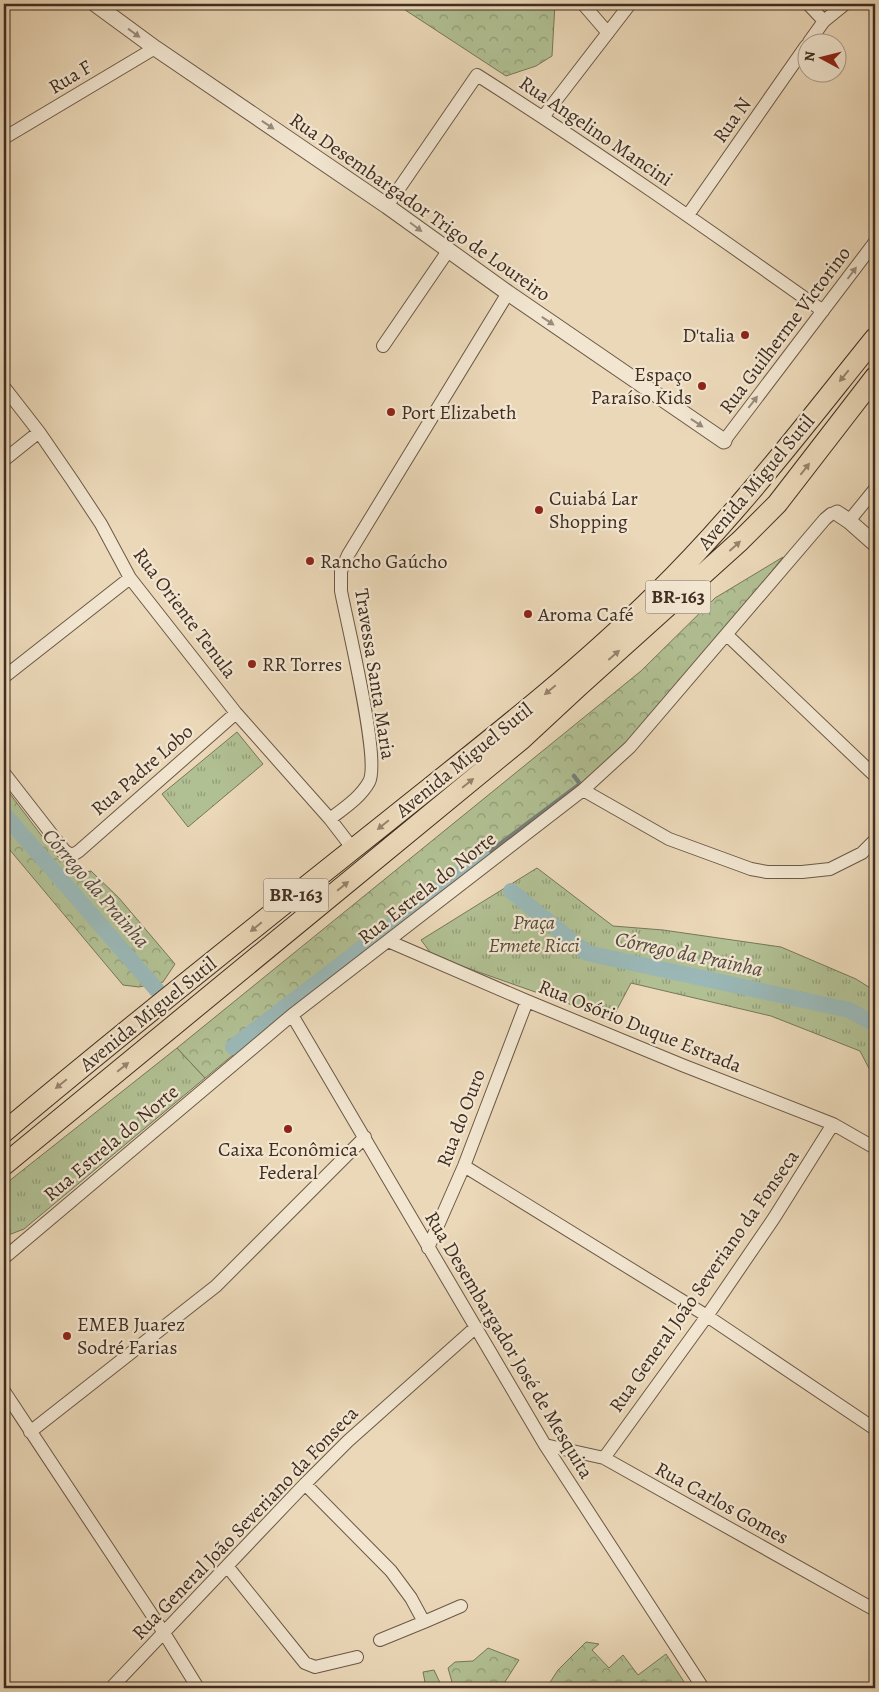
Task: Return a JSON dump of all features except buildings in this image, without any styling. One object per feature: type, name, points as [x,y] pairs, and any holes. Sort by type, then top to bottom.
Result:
[{"type":"highway","name":"Avenida Miguel Sutil","points":[[4,1132],[158,1005],[503,729],[587,658],[654,596],[711,537],[753,489],[875,338]]},
{"type":"highway","name":"Avenida Miguel Sutil","points":[[4,1165],[522,739],[740,541],[777,504],[875,377]]},
{"type":"street","name":"Rua Desembargador Trigo de Loureiro","points":[[95,4],[155,48],[387,206],[508,294],[724,441]]},
{"type":"street","points":[[584,4],[608,33]]},
{"type":"street","points":[[544,117],[630,4]]},
{"type":"street","points":[[808,4],[824,21]]},
{"type":"street","points":[[816,32],[824,21],[845,4]]},
{"type":"street","name":"Rua F","points":[[4,138],[155,48]]},
{"type":"street","name":"Rua N","points":[[688,215],[796,60]]},
{"type":"street","name":"Rua Angelino Mancini","points":[[387,206],[478,75],[544,117],[688,215],[824,311]]},
{"type":"street","name":"Rua Guilherme Victorino","points":[[724,441],[875,242]]},
{"type":"street","points":[[383,346],[448,251]]},
{"type":"street","name":"Travessa Santa Maria","points":[[330,818],[354,801],[370,781],[372,765],[368,729],[341,591],[341,571],[348,555],[508,294]]},
{"type":"street","name":"Rua Oriente Tenula","points":[[4,387],[39,432],[101,524],[130,578],[236,713],[330,818],[353,849]]},
{"type":"street","points":[[4,460],[39,432]]},
{"type":"street","name":"Rua Estrela do Norte","points":[[4,1256],[292,1015],[583,790],[630,747],[825,519],[831,514],[843,517],[875,489]]},
{"type":"street","points":[[843,517],[875,544]]},
{"type":"street","points":[[4,678],[130,578]]},
{"type":"street","points":[[727,634],[875,776]]},
{"type":"street","name":"Rua Padre Lobo","points":[[4,773],[64,850],[72,854],[79,851],[236,713]]},
{"type":"street","points":[[583,790],[669,839],[751,869],[767,872],[802,872],[830,868],[862,853],[875,840]]},
{"type":"street","name":"Rua Osório Duque Estrada","points":[[388,941],[527,1001],[833,1124],[875,1148]]},
{"type":"street","name":"Rua do Ouro","points":[[428,1248],[464,1166],[527,1001]]},
{"type":"street","name":"Rua Desembargador José de Mesquita","points":[[292,1015],[545,1444],[703,1688]]},
{"type":"street","name":"Rua General João Severiano da Fonseca","points":[[604,1458],[707,1316],[774,1218],[833,1124]]},
{"type":"street","points":[[30,1432],[216,1286],[365,1137]]},
{"type":"street","points":[[464,1166],[707,1316],[875,1429]]},
{"type":"street","name":"Rua General João Severiano da Fonseca","points":[[111,1688],[348,1441],[476,1327]]},
{"type":"street","points":[[4,1391],[164,1633],[198,1688]]},
{"type":"street","name":"Rua Carlos Gomes","points":[[545,1444],[604,1458],[875,1610]]},
{"type":"street","points":[[305,1484],[391,1571],[407,1591],[424,1622]]},
{"type":"street","points":[[227,1566],[305,1663],[315,1667],[357,1657]]},
{"type":"street","points":[[380,1640],[462,1606]]},
{"type":"green space","points":[[396,4],[555,4],[552,56],[536,66],[506,76]]},
{"type":"green space","points":[[783,557],[724,632],[625,745],[578,788],[306,995],[205,1078],[177,1048],[641,671],[715,598]]},
{"type":"green space","points":[[237,732],[263,764],[188,827],[162,794]]},
{"type":"green space","points":[[4,786],[57,856],[80,873],[91,871],[119,898],[175,964],[163,982],[139,987],[123,985],[4,843]]},
{"type":"green space","name":"Praça Ermete Ricci","points":[[537,868],[613,926],[663,930],[781,947],[856,979],[875,991],[875,1080],[860,1051],[771,1016],[631,983],[612,1019],[433,956],[421,940]]},
{"type":"green space","points":[[177,1048],[205,1078],[24,1229],[11,1234],[4,1232],[4,1185]]},
{"type":"green space","points":[[586,1642],[599,1644],[592,1650],[609,1668],[623,1655],[638,1675],[666,1654],[688,1688],[541,1688],[544,1685],[547,1687],[558,1670]]},
{"type":"green space","points":[[488,1648],[519,1660],[501,1688],[422,1688],[426,1687],[423,1672],[434,1670],[441,1685],[452,1682],[448,1668],[455,1662],[473,1661]]},
{"type":"waterway","points":[[483,857],[580,784],[574,776]]},
{"type":"waterway","name":"Córrego da Prainha","points":[[4,814],[157,990]]},
{"type":"waterway","name":"Córrego da Prainha","points":[[233,1047],[483,857],[486,862]]},
{"type":"waterway","name":"Córrego da Prainha","points":[[511,891],[587,953],[849,1010],[875,1024]]},
{"type":"place","name":"D'talia","points":[[745,335]]},
{"type":"place","name":"Espaço Paraíso Kids","points":[[702,386]]},
{"type":"place","name":"Port Elizabeth","points":[[391,412]]},
{"type":"place","name":"Cuiabá Lar Shopping","points":[[539,510]]},
{"type":"place","name":"Rancho Gaúcho","points":[[310,561]]},
{"type":"place","name":"Aroma Café","points":[[528,614]]},
{"type":"place","name":"RR Torres","points":[[252,664]]},
{"type":"place","name":"Caixa Econômica Federal","points":[[288,1129]]},
{"type":"place","name":"EMEB Juarez Sodré Farias","points":[[67,1336]]}]
